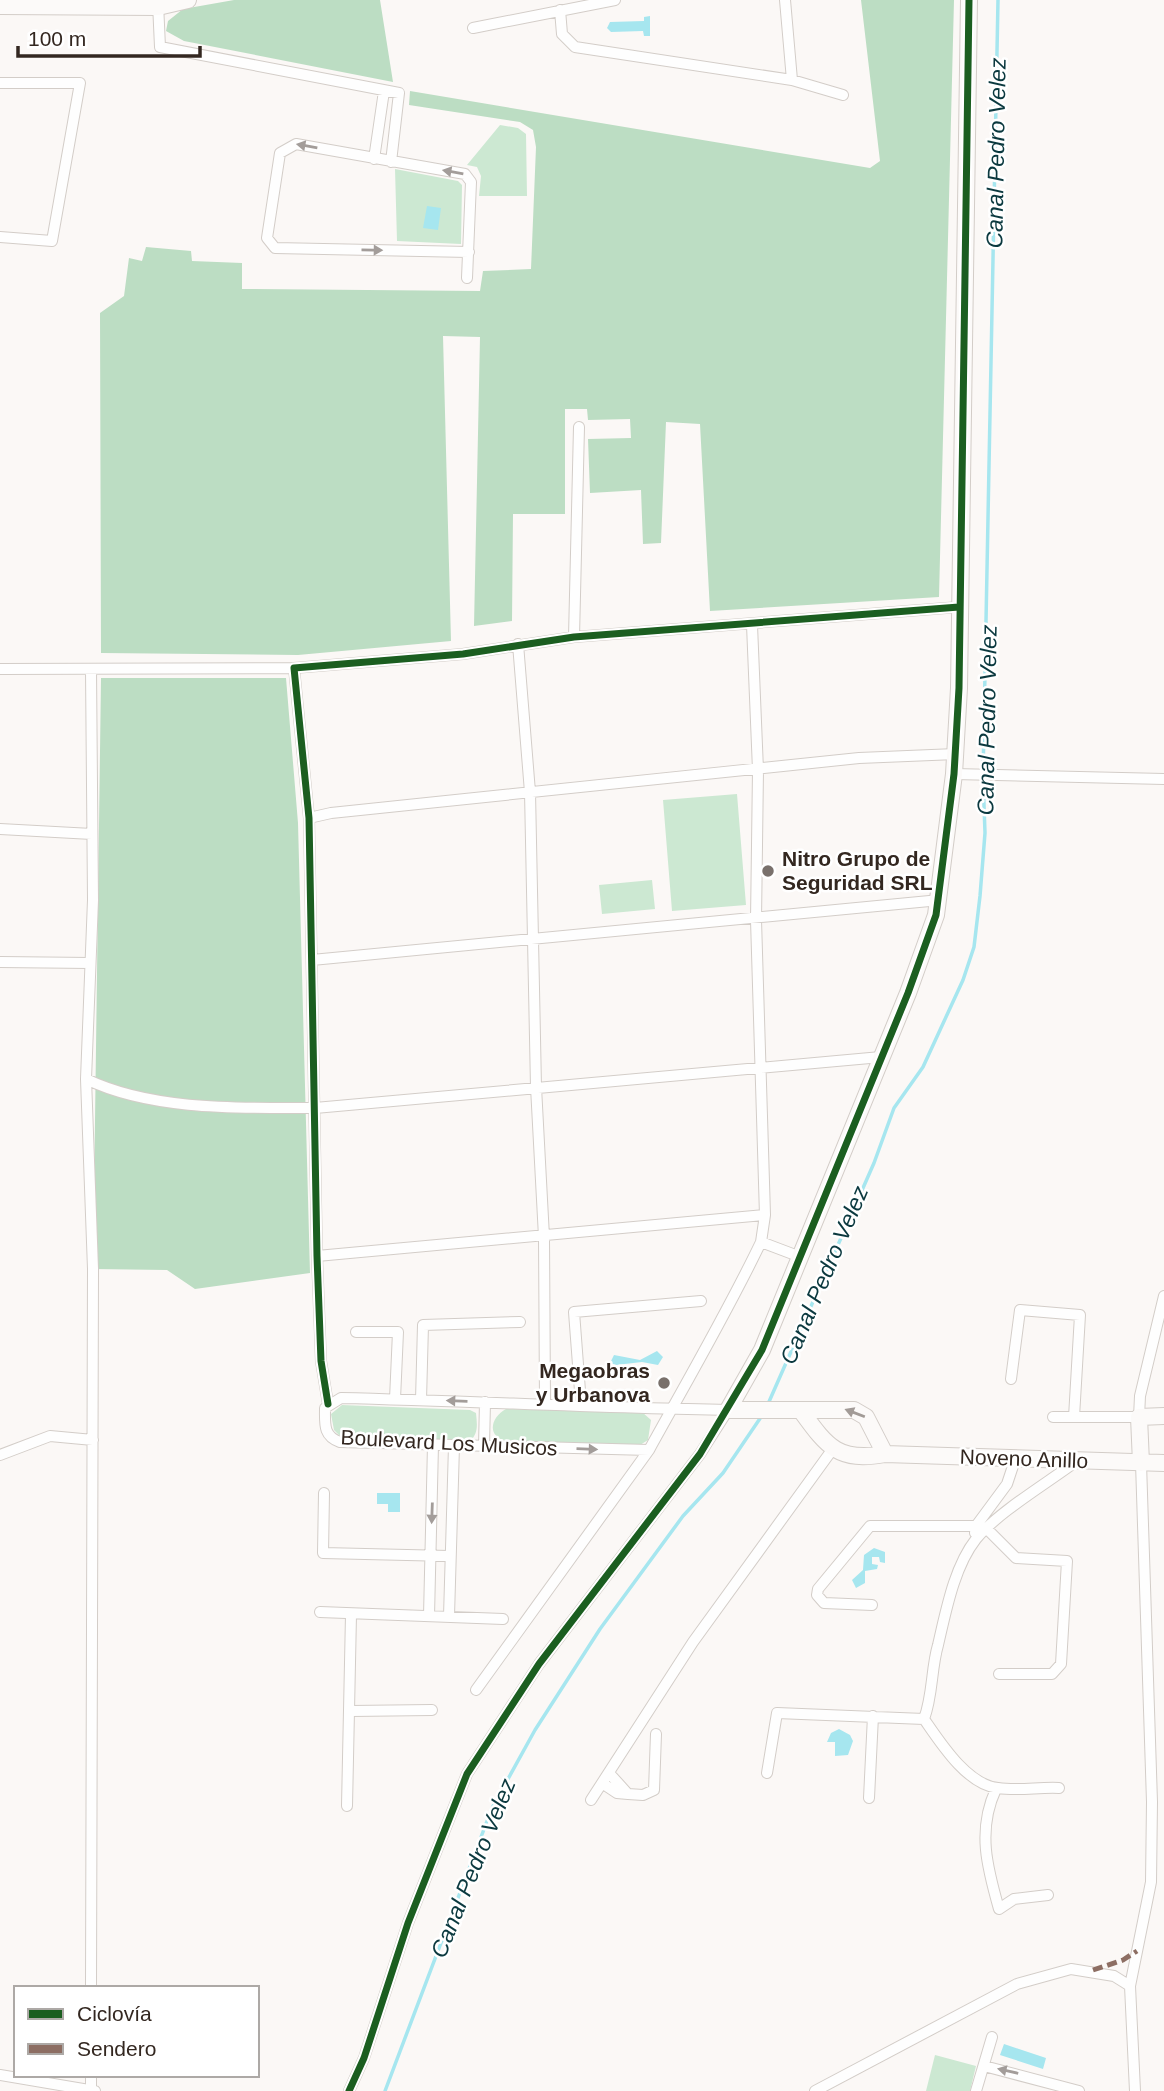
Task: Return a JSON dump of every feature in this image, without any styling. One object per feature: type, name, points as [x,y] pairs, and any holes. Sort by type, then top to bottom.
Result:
[{"type":"street","points":[[0,6],[188,0]]},
{"type":"street","points":[[473,28],[615,0]]},
{"type":"street","points":[[785,0],[792,80]]},
{"type":"street","points":[[349,2091],[364,2058],[408,1923],[467,1773],[539,1664],[700,1454],[762,1350],[798,1256],[908,993],[940,900],[961,774],[956,754],[969,0]]},
{"type":"street","points":[[158,3],[160,47],[400,93],[391,162]]},
{"type":"street","points":[[560,10],[562,34],[575,47],[792,80],[843,95]]},
{"type":"street","points":[[0,83],[80,83],[52,241],[0,237]]},
{"type":"street","points":[[374,159],[384,91]]},
{"type":"street","points":[[467,278],[469,253],[469,177],[296,144],[280,153],[267,238],[275,248],[469,253]]},
{"type":"street","points":[[574,637],[579,427]]},
{"type":"street","points":[[0,669],[295,668],[463,654],[574,637],[960,607]]},
{"type":"street","points":[[476,1690],[649,1450],[761,1242],[765,1215],[756,920],[758,769],[752,625]]},
{"type":"street","points":[[518,644],[530,792],[536,1087],[544,1237],[545,1403]]},
{"type":"street","points":[[295,668],[309,818],[317,1256],[321,1361],[328,1404]]},
{"type":"street","points":[[91,670],[92,834],[86,1079],[93,1269],[91,1986]]},
{"type":"street","points":[[309,818],[866,757],[956,754]]},
{"type":"street","points":[[961,774],[1164,779]]},
{"type":"street","points":[[0,829],[92,834]]},
{"type":"street","points":[[312,960],[756,920],[940,900]]},
{"type":"street","points":[[0,962],[90,964]]},
{"type":"street","points":[[86,1079],[114,1093],[149,1100],[262,1108],[315,1108],[881,1058]]},
{"type":"street","points":[[317,1256],[765,1215]]},
{"type":"street","points":[[761,1242],[798,1256]]},
{"type":"street","points":[[1135,2091],[1130,1986],[1151,1882],[1152,1802],[1139,1417],[1140,1396],[1164,1296]]},
{"type":"street","points":[[581,1404],[574,1312],[701,1301]]},
{"type":"street","points":[[1011,1379],[1020,1310],[1080,1315],[1074,1417]]},
{"type":"street","points":[[421,1400],[423,1325],[520,1322]]},
{"type":"street","points":[[356,1332],[398,1332],[395,1399]]},
{"type":"street","name":"Boulevard Los Musicos","points":[[649,1450],[454,1446],[334,1440],[325,1429],[328,1404],[341,1398],[728,1410]]},
{"type":"street","points":[[484,1446],[485,1402]]},
{"type":"street","points":[[728,1410],[802,1412],[844,1409],[861,1413],[866,1417],[885,1454]]},
{"type":"street","points":[[591,1800],[693,1642],[832,1450],[802,1412]]},
{"type":"street","points":[[1053,1417],[1164,1416]]},
{"type":"street","points":[[0,1455],[50,1436],[93,1440]]},
{"type":"street","points":[[429,1616],[433,1445]]},
{"type":"street","points":[[449,1616],[454,1446]]},
{"type":"street","name":"Noveno Anillo","points":[[832,1450],[863,1458],[885,1454],[1164,1463]]},
{"type":"street","points":[[925,1718],[930,1704],[935,1655],[946,1611],[964,1562],[1007,1484],[1016,1457]]},
{"type":"street","points":[[872,1605],[824,1603],[817,1595],[818,1589],[870,1526],[981,1527],[1078,1460]]},
{"type":"street","points":[[324,1493],[323,1553],[449,1556]]},
{"type":"street","points":[[981,1527],[1016,1558],[1067,1561],[1061,1664],[1057,1671],[1052,1674],[999,1674]]},
{"type":"street","points":[[320,1612],[503,1619]]},
{"type":"street","points":[[347,1806],[351,1615]]},
{"type":"street","points":[[351,1711],[432,1710]]},
{"type":"street","points":[[768,1773],[777,1713],[925,1718]]},
{"type":"street","points":[[869,1798],[873,1716]]},
{"type":"street","points":[[925,1718],[945,1750],[969,1774],[996,1788],[1059,1788]]},
{"type":"street","points":[[606,1778],[617,1793],[643,1795],[654,1790],[656,1734]]},
{"type":"street","points":[[996,1788],[987,1807],[984,1846],[987,1870],[999,1909],[1014,1899],[1048,1895]]},
{"type":"street","points":[[815,2091],[1017,1984],[1072,1969],[1114,1976],[1130,1986]]},
{"type":"street","points":[[976,2091],[992,2037]]},
{"type":"street","points":[[984,2066],[1079,2091]]},
{"type":"street","points":[[0,2075],[93,2091]]},
{"type":"green space","points":[[234,0],[380,0],[393,82],[184,41],[166,31],[168,21],[183,9]]},
{"type":"green space","points":[[861,0],[954,0],[939,597],[710,611],[700,424],[666,422],[661,543],[643,544],[641,490],[590,493],[588,439],[631,438],[630,419],[588,420],[587,409],[565,409],[565,514],[513,514],[512,621],[474,626],[480,337],[443,336],[451,641],[298,655],[101,653],[100,313],[124,296],[129,258],[142,261],[146,247],[191,251],[192,261],[242,263],[242,289],[480,291],[483,271],[531,269],[536,147],[533,130],[520,122],[409,105],[410,91],[870,168],[880,161]]},
{"type":"green space","points":[[500,125],[518,128],[526,134],[527,196],[479,196],[481,176],[477,167],[467,165]]},
{"type":"green space","points":[[395,169],[458,181],[462,185],[461,244],[397,241]]},
{"type":"green space","points":[[101,678],[286,678],[298,823],[310,1273],[195,1289],[167,1270],[93,1269]]},
{"type":"green space","points":[[737,794],[746,905],[672,911],[663,800]]},
{"type":"green space","points":[[652,880],[655,909],[602,914],[599,885]]},
{"type":"green space","points":[[342,1405],[470,1410],[476,1413],[477,1429],[469,1442],[339,1435],[334,1430],[331,1414]]},
{"type":"green space","points":[[506,1409],[642,1412],[651,1420],[648,1440],[640,1445],[506,1441],[495,1435],[493,1426],[497,1417]]},
{"type":"green space","points":[[935,2055],[976,2066],[970,2091],[926,2091]]},
{"type":"water","points":[[650,16],[650,36],[644,36],[643,31],[611,32],[607,28],[610,22],[644,21],[644,17]]},
{"type":"water","points":[[427,206],[441,208],[438,230],[423,228]]},
{"type":"water","points":[[657,1351],[663,1357],[658,1365],[642,1362],[616,1365],[610,1363],[614,1355],[640,1360]]},
{"type":"water","points":[[377,1493],[400,1493],[400,1512],[388,1512],[388,1504],[377,1504]]},
{"type":"water","points":[[874,1548],[885,1552],[885,1563],[880,1562],[879,1557],[872,1557],[872,1564],[878,1565],[877,1569],[865,1571],[865,1583],[856,1588],[852,1580],[863,1570],[864,1555]]},
{"type":"water","points":[[839,1729],[850,1735],[853,1741],[848,1755],[835,1756],[835,1742],[827,1742],[831,1733]]},
{"type":"water","points":[[1004,2044],[1046,2058],[1043,2069],[1000,2055]]},
{"type":"waterway","name":"Canal Pedro Velez","points":[[768,1404],[874,1163],[894,1108],[923,1067],[963,980],[974,947],[985,833],[983,777],[998,0]]},
{"type":"waterway","name":"Canal Pedro Velez","points":[[385,2091],[492,1808],[535,1730],[600,1629],[683,1516],[723,1473],[761,1417]]},
{"type":"marked path","points":[[1093,1970],[1123,1960],[1137,1951]]},
{"type":"cycle path","points":[[349,2091],[364,2058],[408,1923],[467,1774],[539,1664],[700,1454],[762,1350],[908,993],[936,915],[954,774],[959,688],[969,0]]},
{"type":"cycle path","points":[[328,1404],[321,1361],[317,1256],[309,818],[294,668],[463,654],[574,637],[959,607]]},
{"type":"place","name":"Nitro Grupo de Seguridad SRL","points":[[768,871]]},
{"type":"place","name":"Megaobras y Urbanova","points":[[664,1383]]}]
